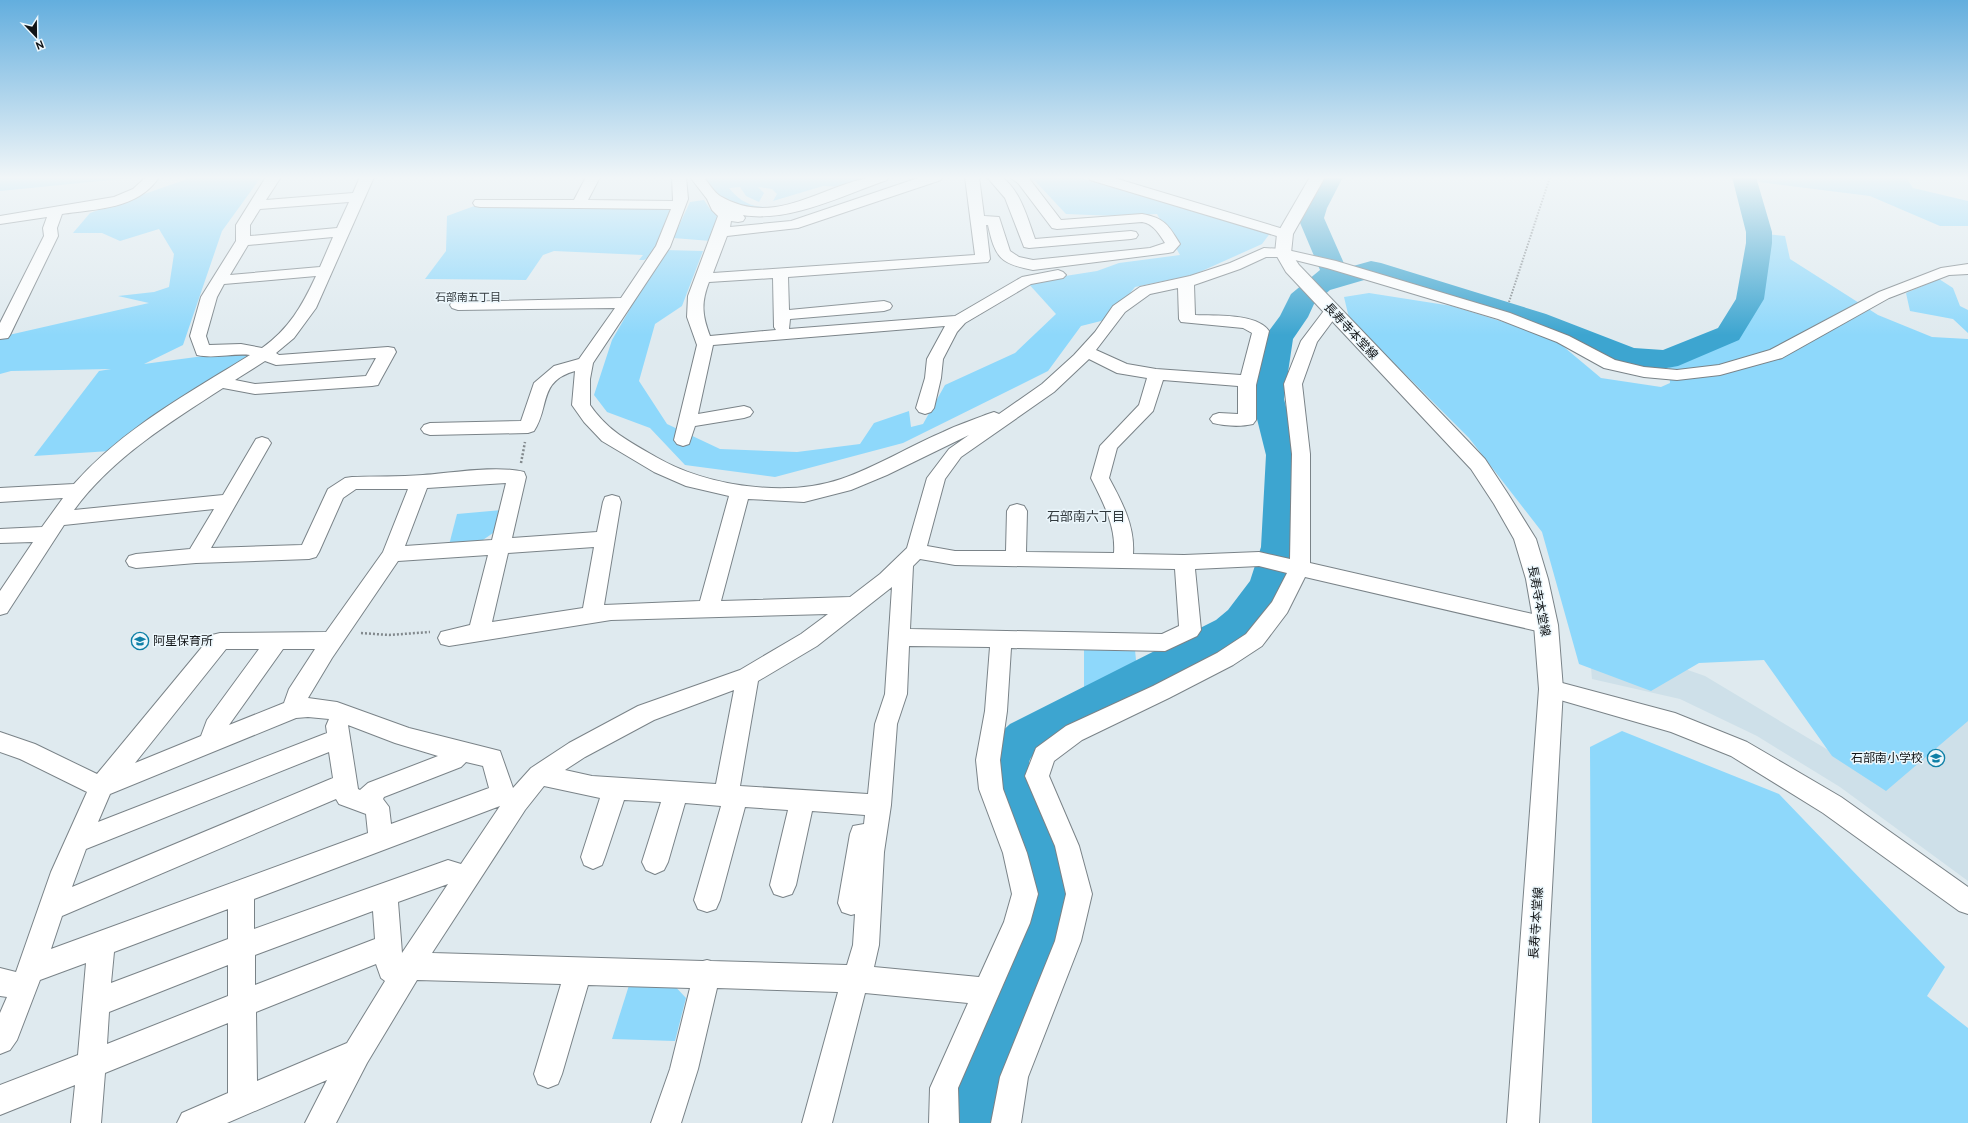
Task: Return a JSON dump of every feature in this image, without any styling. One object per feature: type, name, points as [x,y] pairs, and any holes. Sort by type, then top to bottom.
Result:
[{"type":"main road","points":[[1283,253],[1285,234],[1288,229]]},
{"type":"main road","name":"長寿寺本堂線","points":[[1283,253],[1292,268],[1478,464],[1525,539],[1537,579],[1546,625],[1550,690],[1523,1123]]},
{"type":"street","points":[[2,335],[50,236],[50,229]]},
{"type":"street","points":[[50,236],[60,229]]},
{"type":"street","points":[[220,382],[255,389],[372,382],[388,352],[276,360],[265,353],[241,348],[203,351],[198,336],[209,297],[243,241],[243,229]]},
{"type":"street","points":[[670,229],[663,247],[652,261],[626,303],[584,363],[581,405],[590,418],[608,437],[661,468],[693,481],[740,492],[804,495],[844,486],[949,436],[1025,405]]},
{"type":"street","points":[[684,440],[705,345],[695,317],[696,296],[721,232],[748,229]]},
{"type":"street","points":[[781,278],[983,259],[979,229]]},
{"type":"street","points":[[996,229],[1002,253],[1008,260],[1033,265],[1168,249],[1173,244],[1164,229]]},
{"type":"street","points":[[1025,229],[1030,244],[1131,235]]},
{"type":"street","points":[[1270,229],[1285,234]]},
{"type":"street","points":[[0,607],[20,580],[53,526],[80,490],[103,466],[163,419],[282,341],[307,312],[343,232],[243,241]]},
{"type":"street","points":[[851,903],[873,805],[886,724],[896,694],[900,637],[909,557],[936,478],[955,453],[1048,388],[1086,352],[1101,335],[1119,309],[1145,290],[1186,281],[1235,266],[1264,252],[1283,253],[1354,271],[1504,316],[1563,339],[1610,364],[1644,372],[1677,376],[1720,370],[1776,354],[1884,295],[1946,271],[1968,269]]},
{"type":"street","points":[[925,408],[933,378],[935,359],[950,330],[959,320],[1027,280],[1081,272],[1127,255]]},
{"type":"street","points":[[220,280],[326,271]]},
{"type":"street","points":[[702,278],[781,278],[882,274]]},
{"type":"street","points":[[781,278],[783,335]]},
{"type":"street","points":[[1186,281],[1187,319],[1246,323],[1261,331],[1248,381],[1247,420],[1219,419]]},
{"type":"street","points":[[1006,1123],[1014,1078],[1068,940],[1079,894],[1067,846],[1038,776],[1044,754],[1074,733],[1162,692],[1225,659],[1254,640],[1280,607],[1300,568],[1301,454],[1293,384],[1309,341],[1319,297]]},
{"type":"street","points":[[458,305],[626,303]]},
{"type":"street","points":[[782,315],[884,306]]},
{"type":"street","points":[[704,341],[959,320]]},
{"type":"street","points":[[1086,352],[1123,369],[1156,374],[1248,381]]},
{"type":"street","points":[[430,429],[528,427],[540,387],[560,370],[584,363]]},
{"type":"street","points":[[1123,561],[1125,545],[1120,517],[1100,478],[1109,446],[1147,407],[1156,374]]},
{"type":"street","points":[[688,421],[744,412]]},
{"type":"street","points":[[196,556],[262,443]]},
{"type":"street","points":[[136,561],[196,556],[309,552],[335,494],[352,483],[420,482],[503,476],[517,477],[479,632]]},
{"type":"street","points":[[294,709],[297,696],[335,636],[392,554],[420,482]]},
{"type":"street","points":[[0,495],[80,490]]},
{"type":"street","points":[[708,610],[740,492]]},
{"type":"street","points":[[0,536],[53,526],[229,501]]},
{"type":"street","points":[[592,615],[612,502]]},
{"type":"street","points":[[1016,559],[1017,511]]},
{"type":"street","points":[[392,554],[606,539]]},
{"type":"street","points":[[18,980],[101,944],[240,892],[381,840],[509,798],[539,774],[577,750],[646,713],[748,676],[809,640],[888,579],[909,557],[1184,562],[1259,559],[1546,625]]},
{"type":"street","points":[[900,637],[1165,643],[1190,630],[1184,562]]},
{"type":"street","points":[[0,580],[20,580]]},
{"type":"street","points":[[441,635],[479,632],[611,612],[855,605]]},
{"type":"street","points":[[0,1040],[7,1030],[18,980],[52,906],[101,787],[220,641],[277,641],[335,636]]},
{"type":"street","points":[[944,1123],[944,1088],[1017,923],[1025,894],[1015,853],[991,789],[988,760],[996,711],[1000,639]]},
{"type":"street","points":[[211,743],[215,726],[277,641]]},
{"type":"street","points":[[707,900],[731,796],[748,676]]},
{"type":"street","points":[[1550,690],[1675,723],[1739,749],[1832,805],[1968,902]]},
{"type":"street","points":[[0,742],[27,751],[101,787],[294,709],[307,706],[336,712],[408,738],[492,758],[509,798]]},
{"type":"street","points":[[336,712],[347,796],[377,807],[381,840]]},
{"type":"street","points":[[78,841],[339,738]]},
{"type":"street","points":[[364,802],[376,790],[453,760],[462,752]]},
{"type":"street","points":[[539,774],[592,787],[873,805]]},
{"type":"street","points":[[52,906],[345,784]]},
{"type":"street","points":[[594,857],[615,789]]},
{"type":"street","points":[[654,862],[676,792]]},
{"type":"street","points":[[320,1123],[357,1053],[467,877],[509,798]]},
{"type":"street","points":[[783,885],[802,800]]},
{"type":"street","points":[[818,1123],[848,1002],[857,979],[866,945],[872,852],[873,805]]},
{"type":"street","points":[[96,1003],[241,947],[448,872],[467,877]]},
{"type":"street","points":[[240,892],[243,1101]]},
{"type":"street","points":[[385,894],[390,969],[410,966],[707,973],[857,979],[987,991]]},
{"type":"street","points":[[86,1123],[101,944]]},
{"type":"street","points":[[0,1100],[242,1006],[389,946]]},
{"type":"street","points":[[548,1074],[579,970]]},
{"type":"street","points":[[666,1123],[684,1069],[707,973]]},
{"type":"street","points":[[192,1123],[357,1053]]},
{"type":"path","points":[[1504,316],[1533,229]]},
{"type":"path","points":[[517,477],[528,427]]},
{"type":"path","points":[[335,636],[441,635]]},
{"type":"shaded area","points":[[76,229],[158,229],[120,241],[102,233],[73,233]]},
{"type":"shaded area","points":[[159,229],[223,229],[183,345],[144,364],[241,351],[252,356],[110,451],[34,456],[99,371],[111,369],[11,371],[0,374],[0,337],[149,303],[118,296],[154,292],[169,287],[174,254]]},
{"type":"shaded area","points":[[447,229],[663,229],[653,255],[644,260],[639,260],[643,255],[554,251],[543,255],[526,280],[425,279],[446,251]]},
{"type":"shaded area","points":[[677,229],[715,229],[711,241],[673,238]]},
{"type":"shaded area","points":[[1166,229],[1262,229],[1271,232],[1262,244],[1193,275],[1135,287],[1109,319],[1081,326],[1048,371],[903,443],[775,477],[685,465],[650,428],[607,412],[594,395],[612,340],[664,250],[703,251],[682,306],[655,324],[639,381],[667,424],[720,449],[797,452],[860,444],[874,423],[909,411],[911,427],[923,424],[945,385],[1015,353],[1056,314],[1027,282],[1097,271],[1119,263],[1180,255]]},
{"type":"shaded area","points":[[1758,233],[1785,236],[1790,259],[1878,315],[1932,337],[1968,339],[1968,721],[1886,791],[1832,756],[1764,660],[1699,663],[1651,691],[1579,664],[1542,532],[1469,438],[1349,318],[1344,297],[1369,293],[1452,306],[1552,337],[1601,378],[1661,387],[1670,383],[1667,351],[1728,331]]},
{"type":"shaded area","points":[[1939,279],[1953,288],[1960,306],[1968,310],[1968,333],[1953,319],[1910,311],[1906,293]]},
{"type":"shaded area","points":[[502,510],[493,533],[480,542],[449,545],[457,514]]},
{"type":"shaded area","name":"石部南小学校","points":[[1588,635],[1705,676],[1878,780],[1968,701],[1968,881],[1840,787],[1757,736],[1680,699],[1592,679]]},
{"type":"shaded area","points":[[1084,649],[1135,650],[1137,670],[1084,697]]},
{"type":"shaded area","points":[[1622,731],[1779,794],[1945,967],[1927,996],[1968,1028],[1968,1123],[1592,1123],[1590,747]]},
{"type":"shaded area","points":[[631,979],[670,981],[686,998],[675,1041],[612,1039]]},
{"type":"waterway","points":[[974,1123],[976,1090],[1050,911],[1054,895],[1053,874],[1013,784],[1008,765],[1012,749],[1025,736],[1229,631],[1241,620],[1267,586],[1279,547],[1282,455],[1268,399],[1278,339],[1294,317],[1301,300],[1334,272],[1316,229]]},
{"type":"waterway","points":[[1320,284],[1371,269],[1536,320],[1627,356],[1644,359],[1667,359],[1729,334],[1750,299],[1759,243],[1758,229]]},
{"type":"place","name":"阿星保育所","points":[[140,641]]},
{"type":"place","name":"石部南小学校","points":[[1936,758]]},
{"type":"district","name":"石部南五丁目","points":[[468,297]]},
{"type":"district","name":"石部南六丁目","points":[[1086,516]]}]
